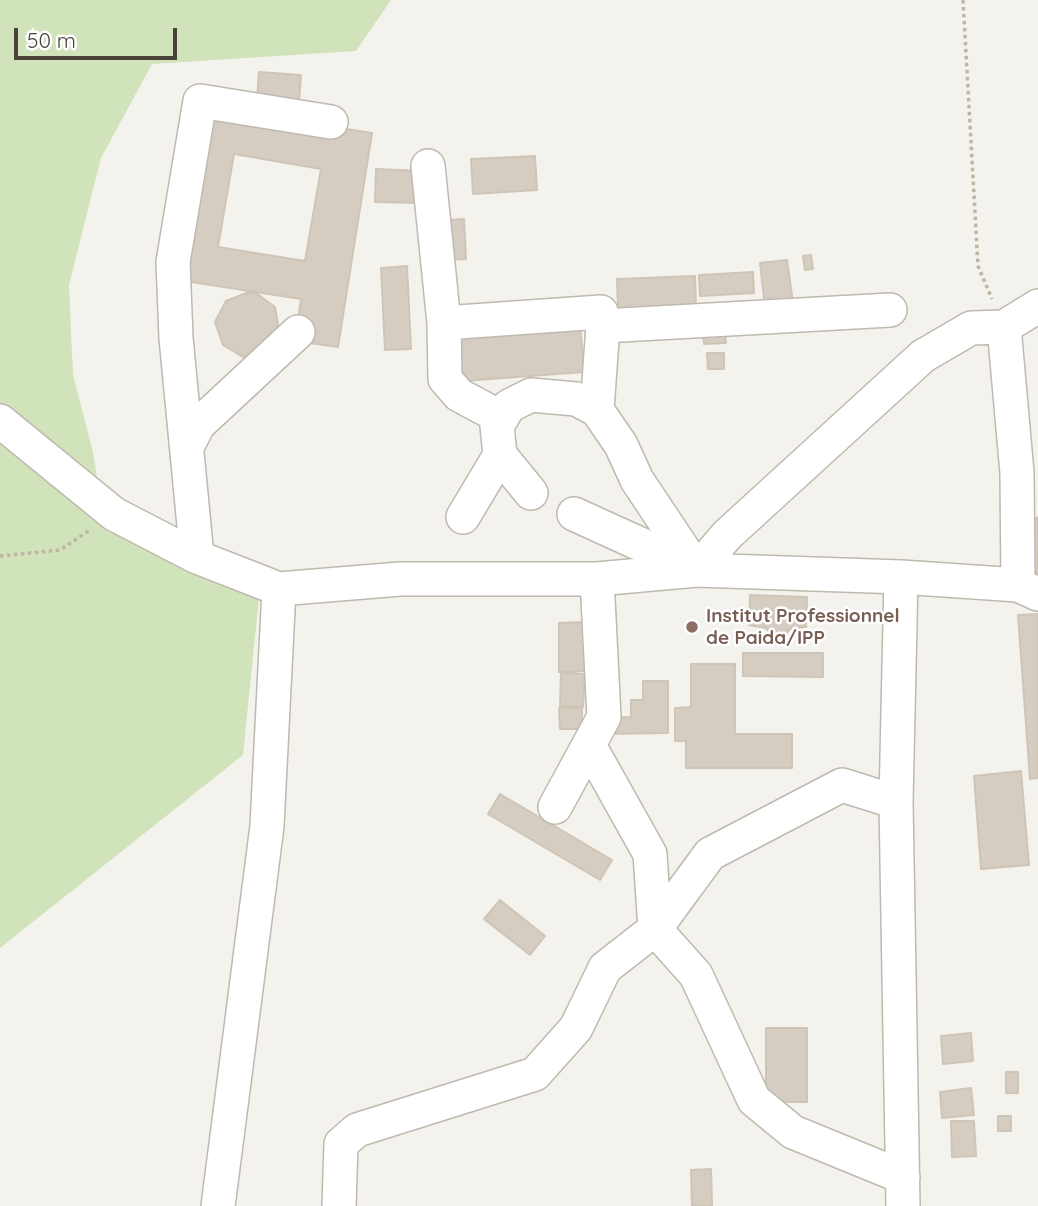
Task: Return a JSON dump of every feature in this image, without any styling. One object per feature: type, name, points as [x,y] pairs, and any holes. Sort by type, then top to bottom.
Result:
[{"type":"street","points":[[197,557],[176,338],[173,262],[200,101],[331,122]]},
{"type":"street","points":[[428,166],[444,323],[445,379],[459,395],[502,418]]},
{"type":"street","points":[[697,570],[727,535],[923,356],[971,328],[1004,327],[1038,306]]},
{"type":"street","points":[[603,326],[890,310]]},
{"type":"street","points":[[444,323],[601,312],[603,326],[597,410]]},
{"type":"street","points":[[0,421],[114,514],[197,557],[279,589],[400,579],[597,579],[697,570],[901,577],[1028,589],[1028,471],[1004,327]]},
{"type":"street","points":[[188,445],[198,425],[298,332]]},
{"type":"street","points":[[463,517],[499,455],[497,426],[509,406],[531,395],[576,399],[597,410],[621,446],[637,480],[697,570]]},
{"type":"street","points":[[499,455],[531,493]]},
{"type":"street","points":[[574,514],[697,570]]},
{"type":"street","points":[[589,746],[650,854],[655,929],[696,975],[754,1100],[793,1132],[903,1192],[896,802],[901,577]]},
{"type":"street","points":[[555,807],[604,717],[597,579]]},
{"type":"street","points":[[219,1206],[267,826],[279,589]]},
{"type":"street","points":[[339,1206],[341,1144],[357,1130],[534,1074],[576,1028],[605,968],[655,929],[710,854],[842,785],[896,802]]},
{"type":"path","points":[[963,0],[978,266],[1004,327]]},
{"type":"path","points":[[0,556],[60,550],[114,514]]},
{"type":"green space","points":[[0,0],[391,0],[356,51],[152,64],[101,158],[69,285],[73,375],[93,452],[105,529],[260,588],[243,755],[0,948]]},
{"type":"building","points":[[259,72],[301,75],[299,102],[257,99]]},
{"type":"building","points":[[200,106],[372,133],[338,347],[295,341],[301,299],[172,279]],"holes":[[[234,154],[321,169],[305,261],[218,247]]]},
{"type":"building","points":[[535,156],[537,190],[473,194],[471,159]]},
{"type":"building","points":[[376,169],[423,171],[422,203],[375,202]]},
{"type":"building","points":[[464,219],[466,259],[447,260],[446,220]]},
{"type":"building","points":[[811,255],[813,269],[805,270],[803,256]]},
{"type":"building","points":[[787,260],[793,303],[765,307],[760,263]]},
{"type":"building","points":[[407,266],[411,349],[385,350],[381,268]]},
{"type":"building","points":[[753,272],[754,293],[700,296],[699,275]]},
{"type":"building","points":[[695,276],[696,307],[618,310],[617,279]]},
{"type":"building","points":[[249,292],[256,293],[275,307],[279,331],[266,351],[243,357],[223,345],[215,322],[226,301]]},
{"type":"building","points":[[580,323],[584,372],[450,382],[447,333]]},
{"type":"building","points":[[724,324],[726,343],[704,344],[703,325]]},
{"type":"building","points":[[707,353],[724,353],[724,369],[708,369]]},
{"type":"building","points":[[1038,517],[1038,574],[1030,568],[1032,521]]},
{"type":"building","points":[[750,595],[807,597],[806,627],[790,629],[776,645],[766,628],[749,625]]},
{"type":"building","points":[[1038,614],[1038,778],[1030,779],[1018,615]]},
{"type":"building","points":[[585,622],[585,671],[559,672],[559,623]]},
{"type":"building","points":[[743,653],[823,653],[823,677],[743,676]]},
{"type":"building","points":[[691,664],[735,664],[735,734],[792,734],[792,768],[686,768],[686,741],[675,741],[675,708],[691,707]]},
{"type":"building","points":[[561,673],[585,674],[583,707],[560,706]]},
{"type":"building","points":[[643,681],[668,681],[668,733],[604,734],[604,718],[631,717],[631,700],[643,700]]},
{"type":"building","points":[[559,708],[582,708],[582,729],[560,729]]},
{"type":"building","points":[[1021,771],[1029,865],[981,869],[974,776]]},
{"type":"building","points":[[500,794],[612,860],[600,880],[488,814]]},
{"type":"building","points":[[500,900],[545,936],[530,955],[484,919]]},
{"type":"building","points":[[766,1028],[807,1028],[807,1102],[766,1102]]},
{"type":"building","points":[[971,1033],[973,1061],[943,1064],[941,1036]]},
{"type":"building","points":[[1006,1072],[1018,1072],[1018,1093],[1006,1093]]},
{"type":"building","points":[[971,1088],[974,1115],[942,1118],[940,1092]]},
{"type":"building","points":[[998,1116],[1011,1116],[1011,1131],[998,1131]]},
{"type":"building","points":[[951,1121],[974,1121],[976,1156],[952,1157]]},
{"type":"building","points":[[711,1169],[712,1206],[692,1206],[691,1170]]},
{"type":"place","name":"Institut Professionnel de Paida/IPP","points":[[692,627]]}]
